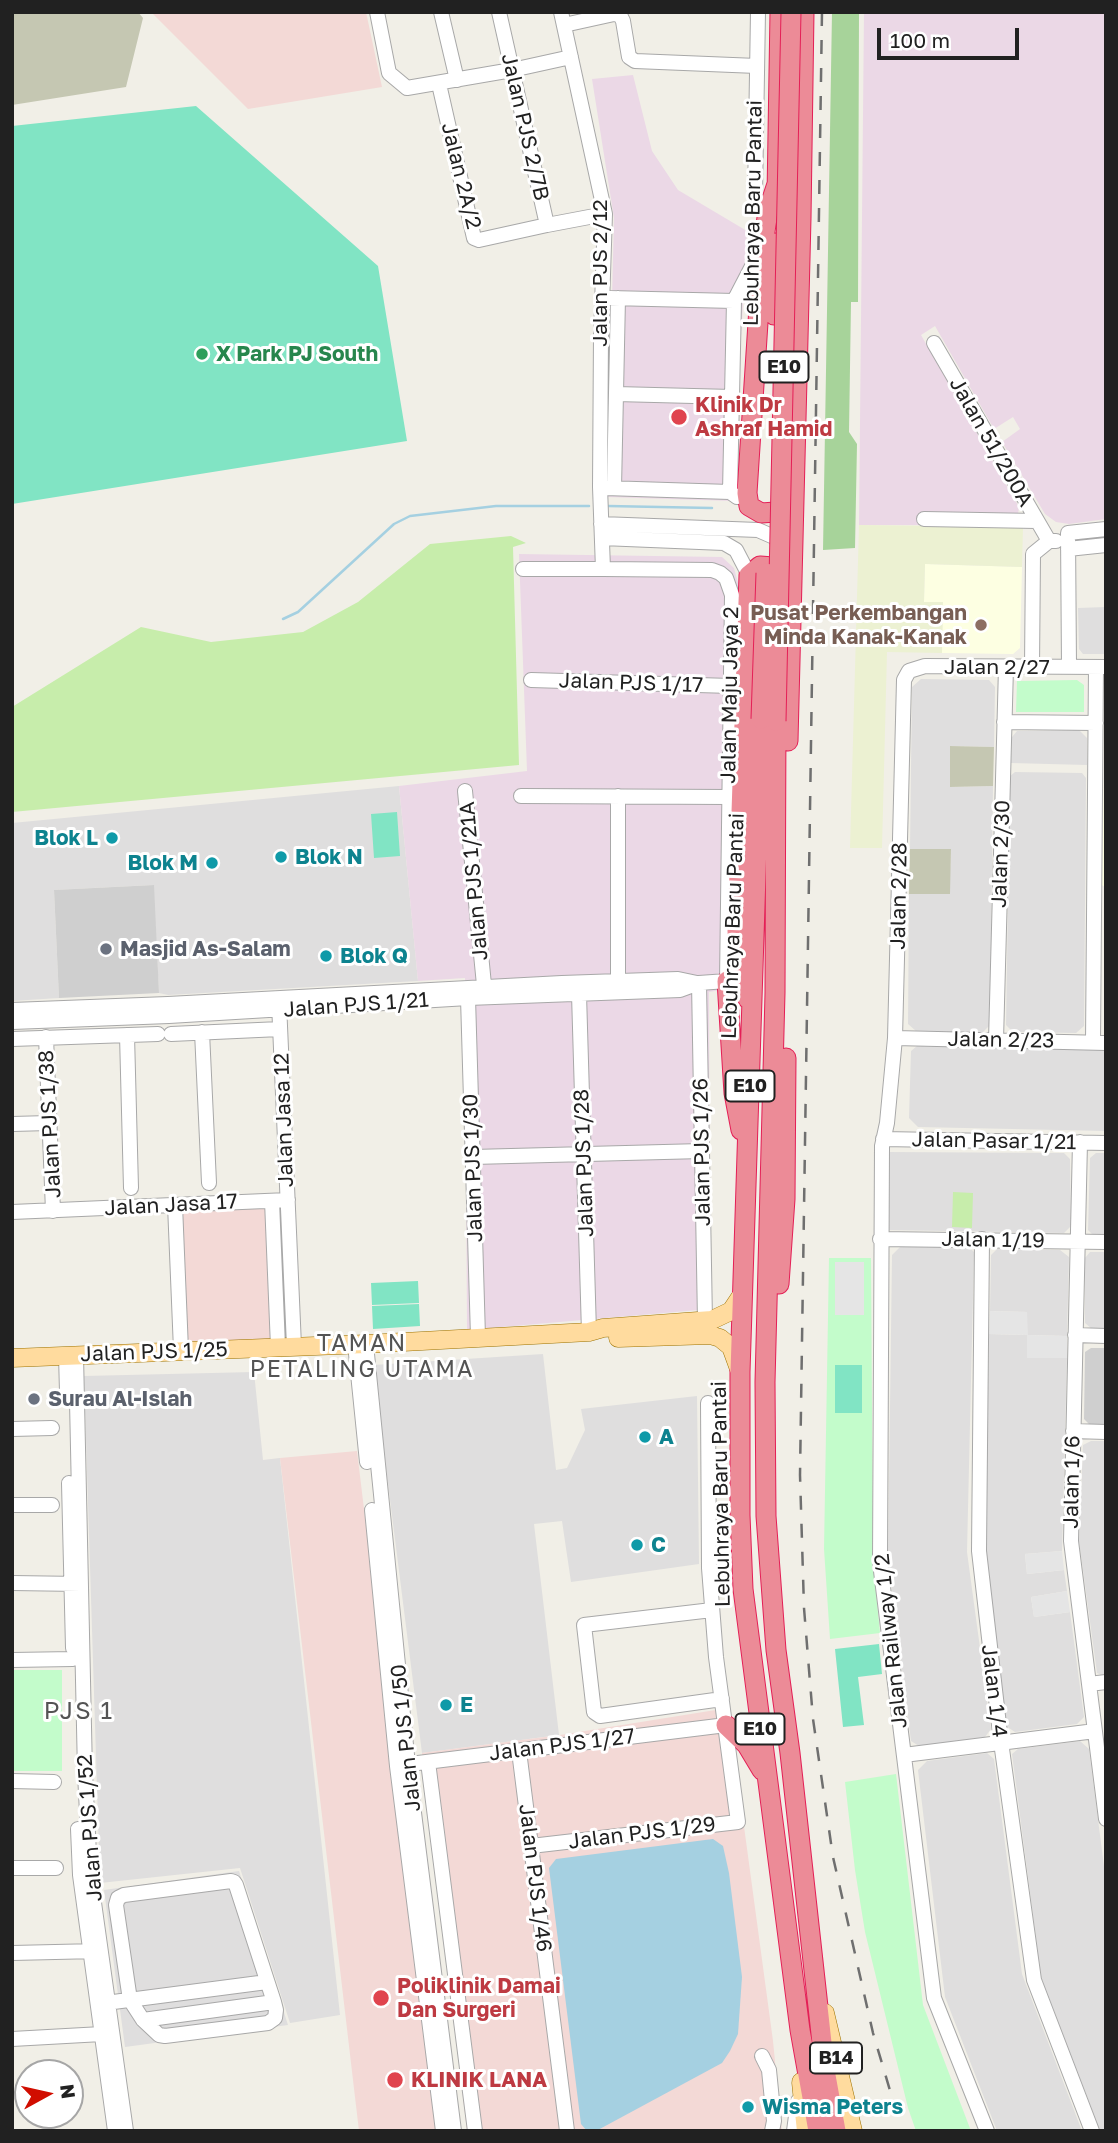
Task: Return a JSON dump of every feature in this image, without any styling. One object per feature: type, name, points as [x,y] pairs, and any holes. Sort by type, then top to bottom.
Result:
[{"type":"highway","name":"Lebuhraya Baru Pantai","points":[[780,12],[774,315],[740,1372],[743,1589],[800,2030],[818,2131]]},
{"type":"highway","name":"Lebuhraya Baru Pantai","points":[[792,12],[776,721],[775,993],[765,1382],[766,1516],[776,1650],[825,2070],[836,2131]]},
{"type":"highway","points":[[765,1382],[776,1316],[785,1199],[787,757],[804,12]]},
{"type":"highway","points":[[777,184],[768,211],[763,245],[747,493],[749,506],[761,513],[776,512],[789,502],[794,488]]},
{"type":"highway","points":[[753,1013],[740,974],[737,931],[749,575],[760,566],[773,567],[784,578],[790,593]]},
{"type":"highway","points":[[727,981],[734,1093],[747,1158]]},
{"type":"highway","points":[[726,1725],[747,1745],[766,1777]]},
{"type":"main road","name":"Jalan PJS 1/25","points":[[12,1358],[589,1332],[603,1328],[719,1318],[731,1311],[743,1293]]},
{"type":"main road","name":"Jalan PJS 1/25","points":[[589,1332],[604,1338],[710,1335],[720,1338],[731,1347],[740,1372]]},
{"type":"main road","name":"B14","points":[[816,1986],[827,2018],[853,2131]]},
{"type":"main road","name":"B14","points":[[800,2030],[806,2131]]},
{"type":"street","points":[[377,12],[389,73],[407,88],[571,57]]},
{"type":"street","points":[[441,12],[457,80]]},
{"type":"street","name":"Jalan PJS 2/7B","points":[[499,12],[547,225],[605,214]]},
{"type":"street","points":[[755,196],[758,12]]},
{"type":"street","points":[[563,19],[620,15],[629,57],[635,61],[757,66]]},
{"type":"street","name":"Jalan PJS 2/12","points":[[563,19],[605,214],[602,298],[607,488],[602,531]]},
{"type":"street","name":"Jalan 2A/2","points":[[439,84],[474,238],[479,240],[547,225]]},
{"type":"street","points":[[730,492],[734,301],[763,245]]},
{"type":"street","points":[[602,298],[734,301]]},
{"type":"street","points":[[618,298],[616,394],[607,488],[730,492],[749,506]]},
{"type":"street","name":"Jalan 51/200A","points":[[934,343],[1049,541]]},
{"type":"street","points":[[616,394],[732,397]]},
{"type":"street","points":[[924,519],[1037,521]]},
{"type":"street","points":[[1068,541],[1106,529]]},
{"type":"street","points":[[602,531],[758,530],[774,537],[781,544],[790,593]]},
{"type":"street","points":[[602,531],[603,569]]},
{"type":"street","points":[[602,531],[724,543],[736,550],[749,575]]},
{"type":"street","points":[[1032,667],[1033,554],[1049,541],[1106,545]]},
{"type":"street","name":"Jalan 2/27","points":[[1068,541],[1069,667]]},
{"type":"street","name":"Jalan Maju Jaya 2","points":[[523,569],[712,570],[726,578],[732,596],[727,981]]},
{"type":"street","name":"Jalan 2/27","points":[[925,666],[1101,667]]},
{"type":"street","name":"Jalan 2/28","points":[[883,1139],[895,1038],[904,680],[906,674],[925,666]]},
{"type":"street","name":"Jalan 2/30","points":[[996,1040],[1006,667]]},
{"type":"street","points":[[1099,1042],[1101,760],[1096,723],[1101,667]]},
{"type":"street","name":"Jalan PJS 1/17","points":[[531,680],[730,686]]},
{"type":"street","points":[[1004,722],[1096,723]]},
{"type":"street","name":"Jalan PJS 1/21A","points":[[465,791],[484,985]]},
{"type":"street","points":[[521,796],[729,797]]},
{"type":"street","points":[[618,796],[618,981]]},
{"type":"street","name":"Jalan PJS 1/21","points":[[12,1022],[279,1004],[484,985],[678,979],[699,983],[727,981]]},
{"type":"street","name":"Jalan PJS 1/21","points":[[12,1010],[468,998],[484,985],[579,994],[680,990],[699,983]]},
{"type":"street","name":"Jalan PJS 1/26","points":[[699,983],[705,1321]]},
{"type":"street","name":"Jalan PJS 1/28","points":[[579,994],[589,1332]]},
{"type":"street","name":"Jalan PJS 1/30","points":[[468,998],[478,1337]]},
{"type":"street","name":"Jalan Jasa 12","points":[[279,1004],[288,1200],[286,1346]]},
{"type":"street","points":[[12,1039],[281,1029]]},
{"type":"street","points":[[202,1032],[209,1183]]},
{"type":"street","points":[[127,1035],[131,1188]]},
{"type":"street","name":"Jalan PJS 1/38","points":[[46,1037],[53,1211]]},
{"type":"street","name":"Jalan 2/23","points":[[895,1038],[1099,1042]]},
{"type":"street","points":[[12,1124],[50,1123]]},
{"type":"street","name":"Jalan Pasar 1/21","points":[[883,1139],[1106,1143]]},
{"type":"street","name":"Jalan Railway 1/2","points":[[883,1139],[880,1239],[880,1563],[934,1998],[986,2131]]},
{"type":"street","name":"Jalan 1/6","points":[[1080,1142],[1071,1541],[1088,1685],[1103,1775],[1106,1819]]},
{"type":"street","points":[[473,1157],[702,1151]]},
{"type":"street","name":"Jalan Jasa 17","points":[[12,1212],[288,1200]]},
{"type":"street","points":[[272,1201],[286,1346]]},
{"type":"street","points":[[175,1205],[181,1350]]},
{"type":"street","name":"Jalan 1/19","points":[[880,1239],[1106,1242]]},
{"type":"street","name":"Jalan 1/4","points":[[982,1240],[979,1551],[1001,1742],[1034,1980],[1092,2131]]},
{"type":"street","points":[[1075,1335],[1106,1336]]},
{"type":"street","name":"Jalan PJS 1/50","points":[[361,1344],[403,1765],[430,1982],[454,2131]]},
{"type":"street","name":"Jalan PJS 1/52","points":[[71,1355],[76,1584],[85,1773],[85,1875]]},
{"type":"street","name":"Jalan PJS 1/29","points":[[531,1846],[738,1822],[722,1699],[708,1556],[708,1403]]},
{"type":"street","points":[[12,1429],[52,1428]]},
{"type":"street","points":[[1073,1431],[1106,1432]]},
{"type":"street","points":[[12,1505],[52,1505]]},
{"type":"street","points":[[12,1583],[76,1584]]},
{"type":"street","name":"Jalan PJS 1/52","points":[[77,1600],[73,1659],[85,1875],[102,2003],[126,2131]]},
{"type":"street","points":[[712,1610],[584,1625],[594,1712],[600,1716],[722,1699]]},
{"type":"street","points":[[12,1660],[73,1659]]},
{"type":"street","points":[[1088,1685],[1106,1682]]},
{"type":"street","name":"Jalan PJS 1/27","points":[[403,1765],[726,1725]]},
{"type":"street","points":[[904,1755],[1095,1731]]},
{"type":"street","name":"Jalan PJS 1/46","points":[[519,1751],[567,2131]]},
{"type":"street","points":[[428,1762],[475,2131]]},
{"type":"street","points":[[12,1781],[54,1782]]},
{"type":"street","points":[[12,1868],[56,1868]]},
{"type":"street","points":[[231,1881],[236,1885],[267,1982],[276,2010],[275,2018],[268,2023],[159,2035],[143,2020],[130,2000],[117,1901],[124,1895],[231,1881]]},
{"type":"street","points":[[12,1953],[94,1951]]},
{"type":"street","points":[[430,1982],[456,1978]]},
{"type":"street","points":[[102,2003],[267,1982]]},
{"type":"street","name":"Jalan PJS 1/50","points":[[430,1982],[443,2131]]},
{"type":"street","name":"Jalan PJS 1/52","points":[[102,2003],[102,2034],[115,2131]]},
{"type":"street","points":[[12,2039],[102,2034]]},
{"type":"street","points":[[762,2056],[769,2070],[774,2122],[772,2131]]},
{"type":"street","points":[[794,2131],[801,2082]]},
{"type":"shaded area","points":[[12,12],[138,12],[143,18],[126,87],[12,105]]},
{"type":"shaded area","points":[[151,12],[366,12],[382,87],[248,109]]},
{"type":"shaded area","points":[[864,12],[1106,12],[1106,519],[1069,524],[1056,522],[1045,514],[1002,442],[1020,429],[1013,417],[994,429],[935,326],[921,335],[1019,507],[1018,514],[920,513],[919,525],[859,525]]},
{"type":"shaded area","points":[[633,75],[652,151],[678,190],[747,231],[732,501],[607,497],[614,218],[592,79]]},
{"type":"shaded area","points":[[859,525],[1023,527],[1022,567],[925,564],[924,602],[943,602],[942,653],[887,652],[882,848],[850,848]]},
{"type":"shaded area","points":[[519,554],[722,557],[734,568],[740,590],[732,988],[709,992],[710,1309],[467,1330],[465,978],[418,981],[399,786],[527,771]]},
{"type":"shaded area","name":"Pusat Perkembangan Minda Kanak-Kanak","points":[[925,564],[1022,567],[1020,648],[1013,654],[942,653],[943,602],[924,602]]},
{"type":"shaded area","points":[[1106,607],[1106,654],[1083,654],[1079,649],[1078,608]]},
{"type":"shaded area","points":[[921,679],[989,680],[995,687],[994,747],[950,746],[951,787],[993,786],[990,1025],[982,1033],[916,1031],[908,1024],[909,894],[949,893],[951,850],[910,849],[912,687]]},
{"type":"shaded area","points":[[1079,730],[1087,738],[1087,765],[1011,763],[1012,737],[1017,731]]},
{"type":"shaded area","points":[[950,746],[994,747],[993,786],[950,787]]},
{"type":"shaded area","points":[[1015,772],[1082,773],[1086,778],[1084,1026],[1076,1033],[1013,1032],[1006,1025],[1010,776]]},
{"type":"shaded area","points":[[1106,775],[1106,888],[1102,885]]},
{"type":"shaded area","points":[[399,786],[418,981],[168,995],[159,993],[153,885],[54,890],[59,998],[12,1001],[12,823]]},
{"type":"shaded area","points":[[910,849],[951,849],[950,894],[909,894]]},
{"type":"shaded area","points":[[154,885],[159,993],[59,998],[54,890]]},
{"type":"shaded area","points":[[917,1046],[1106,1049],[1106,1131],[918,1127],[909,1118],[911,1051]]},
{"type":"shaded area","points":[[889,1152],[1064,1153],[1070,1159],[1071,1226],[1064,1233],[888,1230]]},
{"type":"shaded area","points":[[1096,1153],[1106,1153],[1106,1235],[1093,1235],[1088,1230],[1090,1158]]},
{"type":"shaded area","points":[[268,1205],[275,1341],[186,1344],[180,1209]]},
{"type":"shaded area","points":[[902,1245],[968,1246],[974,1252],[967,1552],[991,1729],[985,1737],[919,1746],[911,1741],[888,1560],[892,1255]]},
{"type":"shaded area","points":[[997,1249],[1060,1250],[1069,1257],[1067,1336],[1027,1335],[1027,1312],[990,1311],[991,1255]]},
{"type":"shaded area","points":[[1090,1252],[1106,1252],[1106,1330],[1092,1329],[1085,1323],[1085,1258]]},
{"type":"shaded area","points":[[835,1262],[864,1262],[864,1315],[835,1315]]},
{"type":"shaded area","points":[[990,1311],[1027,1312],[1028,1335],[1067,1336],[1067,1358],[1027,1358],[1027,1335],[989,1334]]},
{"type":"shaded area","points":[[989,1334],[1027,1335],[1027,1358],[1067,1358],[1062,1551],[1025,1554],[1027,1574],[1064,1570],[1067,1591],[1031,1597],[1034,1617],[1070,1612],[1084,1717],[1077,1724],[1015,1732],[1006,1726],[985,1553]]},
{"type":"shaded area","points":[[1091,1348],[1106,1348],[1106,1425],[1089,1424],[1084,1419],[1085,1352]]},
{"type":"shaded area","points":[[543,1354],[556,1470],[567,1468],[585,1430],[581,1409],[697,1396],[699,1564],[571,1582],[562,1521],[534,1524],[559,1735],[422,1753],[373,1365]]},
{"type":"shaded area","points":[[254,1372],[263,1460],[280,1458],[340,2015],[290,2023],[240,1868],[100,1883],[84,1376]]},
{"type":"shaded area","points":[[1091,1441],[1106,1441],[1106,1677],[1097,1673],[1079,1541],[1083,1445]]},
{"type":"shaded area","points":[[357,1451],[439,2131],[359,2131],[280,1458]]},
{"type":"shaded area","points":[[1062,1551],[1064,1570],[1027,1574],[1025,1554]]},
{"type":"shaded area","points":[[1067,1591],[1070,1612],[1034,1617],[1031,1597]]},
{"type":"shaded area","points":[[728,1708],[773,2041],[782,2131],[467,2131],[422,1753],[560,1735]]},
{"type":"shaded area","points":[[1080,1741],[1089,1749],[1106,1882],[1106,2131],[1100,2131],[1041,1977],[1012,1754],[1018,1749]]},
{"type":"shaded area","points":[[987,1753],[994,1759],[1022,1974],[1082,2131],[997,2131],[945,1997],[918,1770],[927,1761]]},
{"type":"shaded area","points":[[239,1871],[288,2025],[125,2047],[104,1890]]},
{"type":"green space","points":[[832,12],[859,12],[858,302],[851,302],[849,432],[857,444],[855,548],[823,550]]},
{"type":"green space","name":"X Park PJ South","points":[[196,106],[378,266],[407,441],[12,504],[12,126]]},
{"type":"green space","points":[[511,536],[526,543],[513,547],[519,765],[12,812],[12,707],[141,627],[211,642],[303,632],[358,602],[430,544]]},
{"type":"green space","points":[[1077,680],[1084,685],[1084,712],[1016,712],[1017,681]]},
{"type":"green space","points":[[397,812],[400,856],[374,858],[371,814]]},
{"type":"green space","points":[[953,1192],[973,1193],[972,1228],[952,1227]]},
{"type":"green space","points":[[829,1258],[871,1258],[873,1562],[880,1633],[830,1639],[824,1549]]},
{"type":"green space","points":[[418,1281],[419,1303],[372,1305],[371,1283]]},
{"type":"green space","points":[[419,1304],[420,1326],[373,1329],[372,1306]]},
{"type":"green space","points":[[835,1365],[862,1365],[862,1413],[835,1413]]},
{"type":"green space","points":[[879,1644],[882,1674],[858,1677],[864,1725],[843,1727],[835,1649]]},
{"type":"green space","points":[[12,1670],[62,1670],[62,1771],[12,1771]]},
{"type":"green space","points":[[896,1774],[923,2005],[971,2131],[916,2131],[865,1932],[845,1782]]},
{"type":"water","points":[[713,1839],[723,1846],[729,1873],[742,1977],[738,2034],[722,2063],[596,2131],[587,2131],[581,2124],[549,1868],[556,1859]]},
{"type":"waterway","points":[[283,619],[298,612],[394,524],[410,516],[496,506],[589,506]]},
{"type":"waterway","points":[[608,506],[712,508]]},
{"type":"railway","points":[[822,12],[800,1475],[804,1608],[813,1719],[833,1857],[873,2033],[902,2131]]},
{"type":"place","name":"X Park PJ South","points":[[202,354]]},
{"type":"place","name":"Klinik Dr Ashraf Hamid","points":[[679,417]]},
{"type":"place","name":"Pusat Perkembangan Minda Kanak-Kanak","points":[[981,625]]},
{"type":"place","name":"Blok L","points":[[112,838]]},
{"type":"place","name":"Blok N","points":[[281,857]]},
{"type":"place","name":"Blok M","points":[[212,863]]},
{"type":"place","name":"Masjid As-Salam","points":[[106,949]]},
{"type":"place","name":"Blok Q","points":[[326,956]]},
{"type":"place","name":"Surau Al-Islah","points":[[34,1399]]},
{"type":"place","name":"A","points":[[645,1437]]},
{"type":"place","name":"C","points":[[637,1545]]},
{"type":"place","name":"E","points":[[446,1705]]},
{"type":"place","name":"Poliklinik Damai Dan Surgeri","points":[[381,1998]]},
{"type":"place","name":"KLINIK LANA","points":[[395,2080]]},
{"type":"place","name":"Wisma Peters","points":[[748,2107]]},
{"type":"district","name":"TAMAN PETALING UTAMA","points":[[362,1357]]},
{"type":"district","name":"PJS 1","points":[[79,1711]]}]
